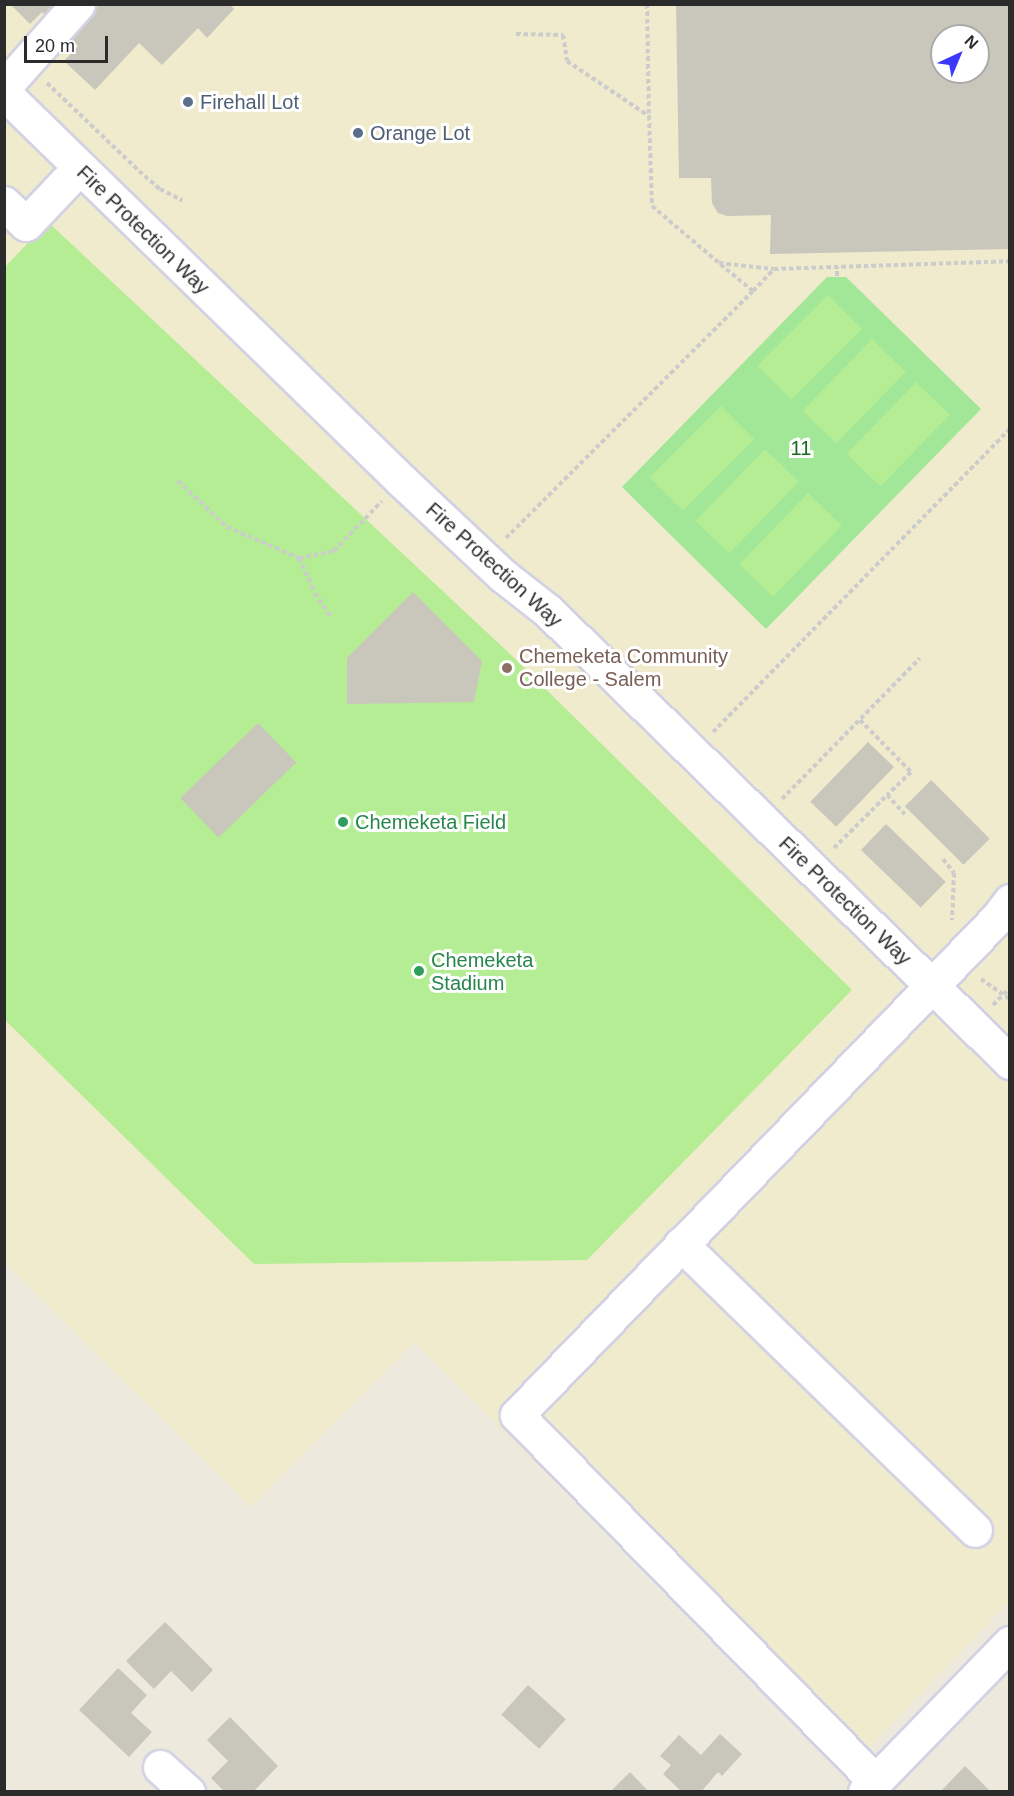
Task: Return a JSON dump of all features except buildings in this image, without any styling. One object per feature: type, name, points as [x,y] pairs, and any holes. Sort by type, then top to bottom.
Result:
[{"type":"street","points":[[15,75],[78,4]]},
{"type":"street","name":"Fire Protection Way","points":[[4,93],[484,559],[548,610],[1010,1062]]},
{"type":"street","points":[[4,203],[26,224],[79,168]]},
{"type":"street","points":[[1010,901],[998,917],[517,1415],[870,1786],[1010,1643]]},
{"type":"street","points":[[681,1244],[975,1530]]},
{"type":"street","points":[[160,1767],[188,1791]]},
{"type":"path","points":[[647,4],[652,206],[753,291]]},
{"type":"path","points":[[516,34],[563,35],[567,61],[648,116]]},
{"type":"path","points":[[15,75],[160,189],[182,200]]},
{"type":"path","points":[[719,264],[774,270],[1010,261]]},
{"type":"path","points":[[837,267],[837,276]]},
{"type":"path","points":[[484,559],[774,270]]},
{"type":"path","points":[[693,752],[1010,429]]},
{"type":"path","points":[[178,481],[227,527],[299,558],[333,551],[402,481]]},
{"type":"path","points":[[299,558],[315,593],[331,618]]},
{"type":"path","points":[[779,803],[920,658]]},
{"type":"path","points":[[830,852],[911,772],[860,720]]},
{"type":"path","points":[[887,795],[904,814]]},
{"type":"path","points":[[943,859],[954,873],[951,925]]},
{"type":"shaded area","name":"Chemeketa Community College - Salem","points":[[4,5],[1009,5],[1009,1602],[846,1772],[414,1342],[251,1507],[5,1263]]},
{"type":"green space","name":"Chemeketa Field","points":[[48,222],[510,654],[852,990],[587,1260],[254,1264],[5,1020],[5,267]]},
{"type":"green space","name":"11","points":[[827,277],[846,277],[981,409],[766,629],[622,487]]},
{"type":"green space","points":[[828,295],[862,329],[791,400],[757,366]]},
{"type":"green space","points":[[872,339],[906,372],[836,444],[803,411]]},
{"type":"green space","points":[[916,382],[950,415],[880,487],[847,454]]},
{"type":"green space","points":[[721,406],[754,439],[683,511],[650,477]]},
{"type":"green space","points":[[765,449],[799,482],[729,554],[696,521]]},
{"type":"green space","points":[[808,493],[842,526],[773,597],[739,564]]},
{"type":"place","name":"Firehall Lot","points":[[188,102]]},
{"type":"place","name":"Orange Lot","points":[[358,133]]},
{"type":"place","name":"Chemeketa Community College - Salem","points":[[507,668]]},
{"type":"place","name":"Chemeketa Field","points":[[343,822]]},
{"type":"place","name":"Chemeketa Stadium","points":[[419,971]]}]
